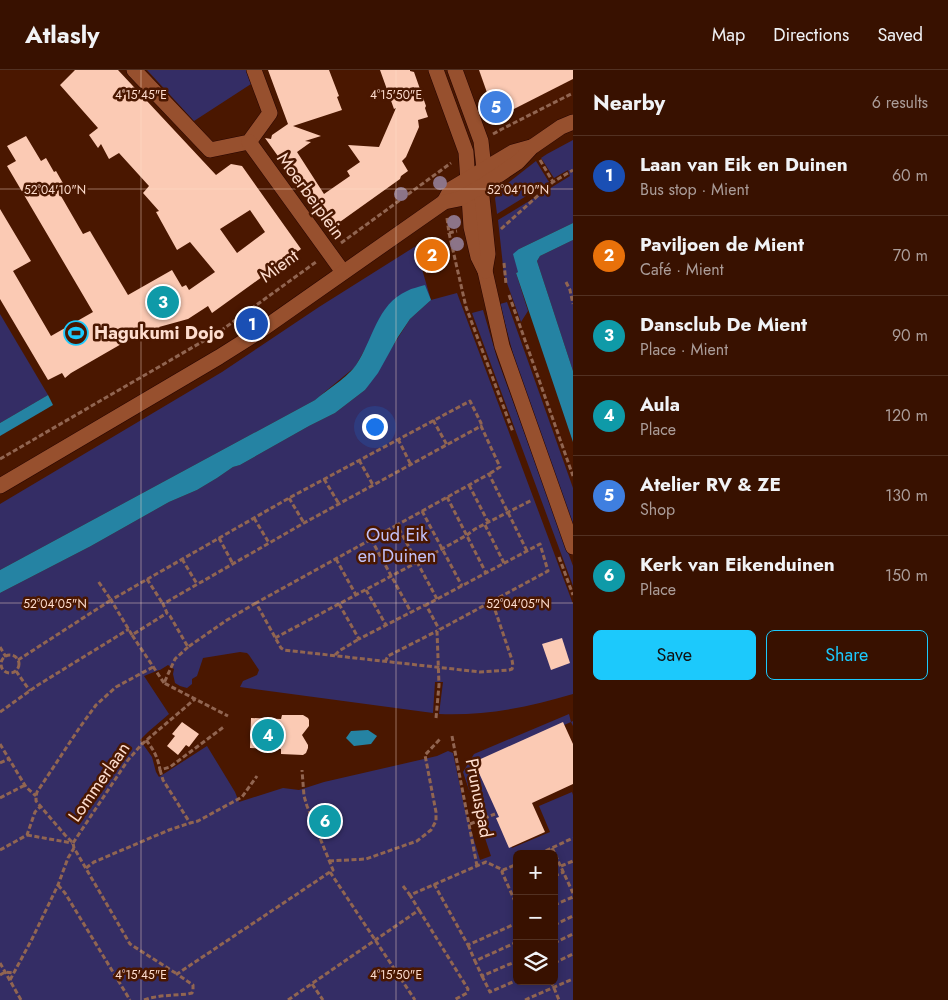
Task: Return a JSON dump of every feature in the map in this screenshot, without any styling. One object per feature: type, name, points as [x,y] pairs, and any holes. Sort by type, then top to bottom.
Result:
[{"type":"street","points":[[134,70],[210,150],[249,142],[270,113],[254,70]]},
{"type":"street","points":[[436,70],[466,152],[471,227],[478,257],[485,270],[502,346],[573,547]]},
{"type":"street","points":[[455,70],[481,141],[484,169],[482,197],[488,254],[485,270]]},
{"type":"street","points":[[0,486],[257,333],[444,202],[451,189],[484,185],[535,152],[561,127],[573,122]]},
{"type":"street","name":"Moerbeiplein","points":[[249,142],[343,272]]},
{"type":"street","points":[[469,186],[484,169],[513,152],[535,152]]},
{"type":"path","points":[[481,141],[573,93]]},
{"type":"path","name":"Mient","points":[[0,459],[220,332],[466,152]]},
{"type":"path","points":[[535,152],[553,182]]},
{"type":"path","points":[[484,224],[500,230],[553,182],[573,170]]},
{"type":"path","points":[[503,256],[507,290],[573,476]]},
{"type":"path","points":[[566,282],[573,304]]},
{"type":"path","points":[[18,660],[110,600],[289,498],[470,400],[500,467],[227,620],[188,647],[175,659],[164,682]]},
{"type":"path","points":[[433,420],[447,445]]},
{"type":"path","points":[[162,604],[304,523],[481,426]]},
{"type":"path","points":[[398,439],[411,465]]},
{"type":"path","points":[[359,460],[374,485]]},
{"type":"path","points":[[489,474],[527,551]]},
{"type":"path","points":[[324,479],[340,504]]},
{"type":"path","points":[[469,485],[487,520],[490,522]]},
{"type":"path","points":[[447,496],[486,573]]},
{"type":"path","points":[[289,498],[304,523]]},
{"type":"path","points":[[275,638],[532,500]]},
{"type":"path","points":[[422,511],[462,586]]},
{"type":"path","points":[[254,518],[269,543]]},
{"type":"path","points":[[397,524],[437,599]]},
{"type":"path","points":[[485,524],[504,563]]},
{"type":"path","points":[[219,538],[233,564]]},
{"type":"path","points":[[371,539],[411,612]]},
{"type":"path","points":[[335,656],[339,651],[359,639],[540,544],[548,571],[388,656],[385,662]]},
{"type":"path","points":[[336,558],[356,595]]},
{"type":"path","points":[[182,559],[197,584]]},
{"type":"path","points":[[147,579],[188,647]]},
{"type":"path","points":[[98,581],[164,682],[228,716]]},
{"type":"path","points":[[366,590],[386,625]]},
{"type":"path","points":[[256,603],[275,638],[284,650],[480,672],[508,670],[513,666],[492,601]]},
{"type":"path","points":[[340,604],[359,639]]},
{"type":"path","points":[[426,605],[438,630],[439,685],[436,718]]},
{"type":"path","points":[[132,635],[167,613]]},
{"type":"path","points":[[0,712],[30,691],[129,630]]},
{"type":"path","points":[[0,647],[6,657]]},
{"type":"path","points":[[16,671],[9,673],[2,670],[2,661],[6,657],[12,656],[18,660]]},
{"type":"path","points":[[16,671],[18,660]]},
{"type":"path","points":[[144,1000],[192,993],[193,985],[130,944],[74,848],[73,843],[36,801],[36,796],[96,706],[116,687],[153,667]]},
{"type":"path","points":[[16,671],[30,691]]},
{"type":"path","name":"Lommerlaan","points":[[73,843],[128,760],[146,740],[195,699]]},
{"type":"path","points":[[160,770],[170,767],[225,726]]},
{"type":"path","name":"Prunuspad","points":[[452,736],[478,866]]},
{"type":"path","points":[[329,860],[366,859],[373,857],[417,841],[431,830],[436,821],[436,812],[425,755],[440,739]]},
{"type":"path","points":[[146,740],[154,749],[163,780],[190,823]]},
{"type":"path","points":[[0,744],[24,785],[36,796]]},
{"type":"path","points":[[0,764],[9,758]]},
{"type":"path","points":[[177,974],[333,870],[307,806],[304,796],[302,770]]},
{"type":"path","points":[[86,868],[102,858],[169,830],[198,821],[242,797],[257,776]]},
{"type":"path","points":[[0,798],[24,785]]},
{"type":"path","points":[[28,835],[35,812],[41,806]]},
{"type":"path","points":[[470,824],[495,814]]},
{"type":"path","points":[[0,850],[28,835],[73,843]]},
{"type":"path","points":[[548,850],[573,838]]},
{"type":"path","points":[[10,980],[32,939],[74,848]]},
{"type":"path","points":[[552,848],[572,888],[573,895],[558,903]]},
{"type":"path","points":[[561,866],[573,861]]},
{"type":"path","points":[[410,894],[486,862],[503,870],[513,866]]},
{"type":"path","points":[[503,870],[502,872],[512,894]]},
{"type":"path","points":[[330,872],[415,1000]]},
{"type":"path","points":[[558,874],[564,872]]},
{"type":"path","points":[[434,884],[468,945],[490,992],[513,982]]},
{"type":"path","points":[[58,885],[65,893],[130,1000]]},
{"type":"path","points":[[403,886],[410,894],[468,989],[467,993],[454,1000]]},
{"type":"path","points":[[288,1000],[419,910]]},
{"type":"path","points":[[558,923],[573,916]]},
{"type":"path","points":[[468,945],[513,925]]},
{"type":"path","points":[[558,941],[573,934]]},
{"type":"path","points":[[475,961],[513,944]]},
{"type":"path","points":[[558,961],[573,954]]},
{"type":"path","points":[[0,962],[21,1000]]},
{"type":"path","points":[[482,976],[513,962]]},
{"type":"path","points":[[0,975],[5,972],[14,973]]},
{"type":"path","points":[[525,1000],[573,979]]},
{"type":"path","points":[[312,984],[323,1000]]},
{"type":"path","points":[[554,987],[559,1000]]},
{"type":"green space","points":[[147,70],[246,70],[251,84],[194,121]]},
{"type":"green space","points":[[573,140],[573,223],[519,249],[518,272],[516,273],[528,311],[521,322],[504,275],[498,220],[570,176],[568,170],[554,178],[541,158]]},
{"type":"green space","points":[[536,161],[549,182],[497,214],[495,198],[499,190]]},
{"type":"green space","points":[[427,239],[426,246],[417,252],[431,300],[365,349],[355,367],[315,400],[0,570],[0,504],[222,372],[319,307]]},
{"type":"green space","points":[[573,240],[573,371],[537,261],[540,256]]},
{"type":"green space","name":"Oud Eik en Duinen","points":[[457,293],[573,604],[573,694],[507,710],[473,714],[439,714],[443,682],[435,682],[433,713],[240,687],[243,681],[257,675],[259,670],[247,653],[240,652],[203,658],[197,676],[192,679],[192,684],[187,688],[175,683],[174,669],[168,665],[144,676],[169,714],[140,740],[152,757],[159,777],[207,746],[239,802],[283,788],[299,790],[324,782],[437,756],[448,751],[453,753],[465,810],[480,860],[491,856],[463,772],[474,754],[569,714],[571,722],[478,762],[512,848],[550,832],[539,806],[572,792],[573,1000],[0,1000],[0,593],[91,546],[169,502],[197,490],[233,467],[240,465],[335,413],[365,390],[410,319],[431,300]]},
{"type":"green space","points":[[507,302],[573,488],[573,526],[514,358],[500,304]]},
{"type":"green space","points":[[483,310],[497,358],[573,566],[573,586],[472,313]]},
{"type":"green space","points":[[0,314],[48,395],[0,423]]},
{"type":"water","points":[[573,223],[573,240],[540,256],[537,261],[573,371],[573,442],[516,273],[518,272],[513,254],[519,249]]},
{"type":"water","points":[[425,285],[431,300],[410,319],[378,373],[365,390],[335,413],[240,465],[233,467],[197,490],[169,502],[91,546],[0,593],[0,570],[315,400],[353,369],[382,314],[389,305],[407,291]]},
{"type":"water","points":[[48,395],[53,405],[0,436],[0,423]]},
{"type":"water","points":[[368,730],[377,736],[371,744],[354,746],[346,738],[351,731]]},
{"type":"building","points":[[75,70],[118,70],[216,175],[231,164],[242,166],[301,249],[212,313],[208,306],[188,319],[159,327],[162,332],[150,338],[146,332],[123,343],[65,378],[62,373],[48,380],[0,299],[0,209],[31,261],[13,271],[51,336],[93,312],[7,166],[16,161],[7,146],[26,136],[41,161],[46,158],[68,192],[61,196],[83,234],[90,231],[128,295],[172,270],[182,287],[186,285],[189,290],[215,272],[190,242],[177,250],[156,212],[159,211],[143,193],[149,186],[119,153],[109,159],[101,144],[98,148],[89,135],[98,128],[60,85]],"holes":[[[250,210],[265,232],[237,253],[220,229]]]},
{"type":"building","points":[[268,70],[329,70],[342,110],[293,126],[321,136],[305,141],[311,142],[297,152],[324,194],[350,176],[347,171],[360,162],[348,145],[379,147],[396,108],[394,109],[380,70],[410,70],[414,72],[428,117],[418,120],[419,127],[406,157],[402,161],[408,171],[400,179],[330,229],[265,138],[271,139],[272,135],[288,124]]},
{"type":"building","points":[[479,70],[573,70],[573,79],[496,118]]},
{"type":"building","points":[[435,247],[440,253],[439,268],[426,273],[419,253]]},
{"type":"building","points":[[562,638],[570,663],[551,670],[542,644]]},
{"type":"building","points":[[282,715],[303,715],[308,718],[309,726],[302,735],[308,745],[306,753],[303,755],[281,754],[281,749],[250,748],[251,718],[281,719]]},
{"type":"building","points":[[182,722],[199,734],[189,747],[186,745],[178,755],[167,746],[175,736],[172,734]]},
{"type":"building","points":[[563,722],[573,744],[573,784],[532,803],[545,832],[509,848],[496,818],[499,817],[474,762]]},
{"type":"place","name":"Atelier RV & ZE","points":[[496,107]]},
{"type":"place","name":"Paviljoen de Mient","points":[[432,255]]},
{"type":"place","name":"Dansclub De Mient","points":[[163,302]]},
{"type":"place","name":"Laan van Eik en Duinen","points":[[252,324]]},
{"type":"place","name":"Hagukumi Dojo","points":[[76,333]]},
{"type":"place","name":"Aula","points":[[268,735]]},
{"type":"place","name":"Kerk van Eikenduinen","points":[[325,821]]}]
